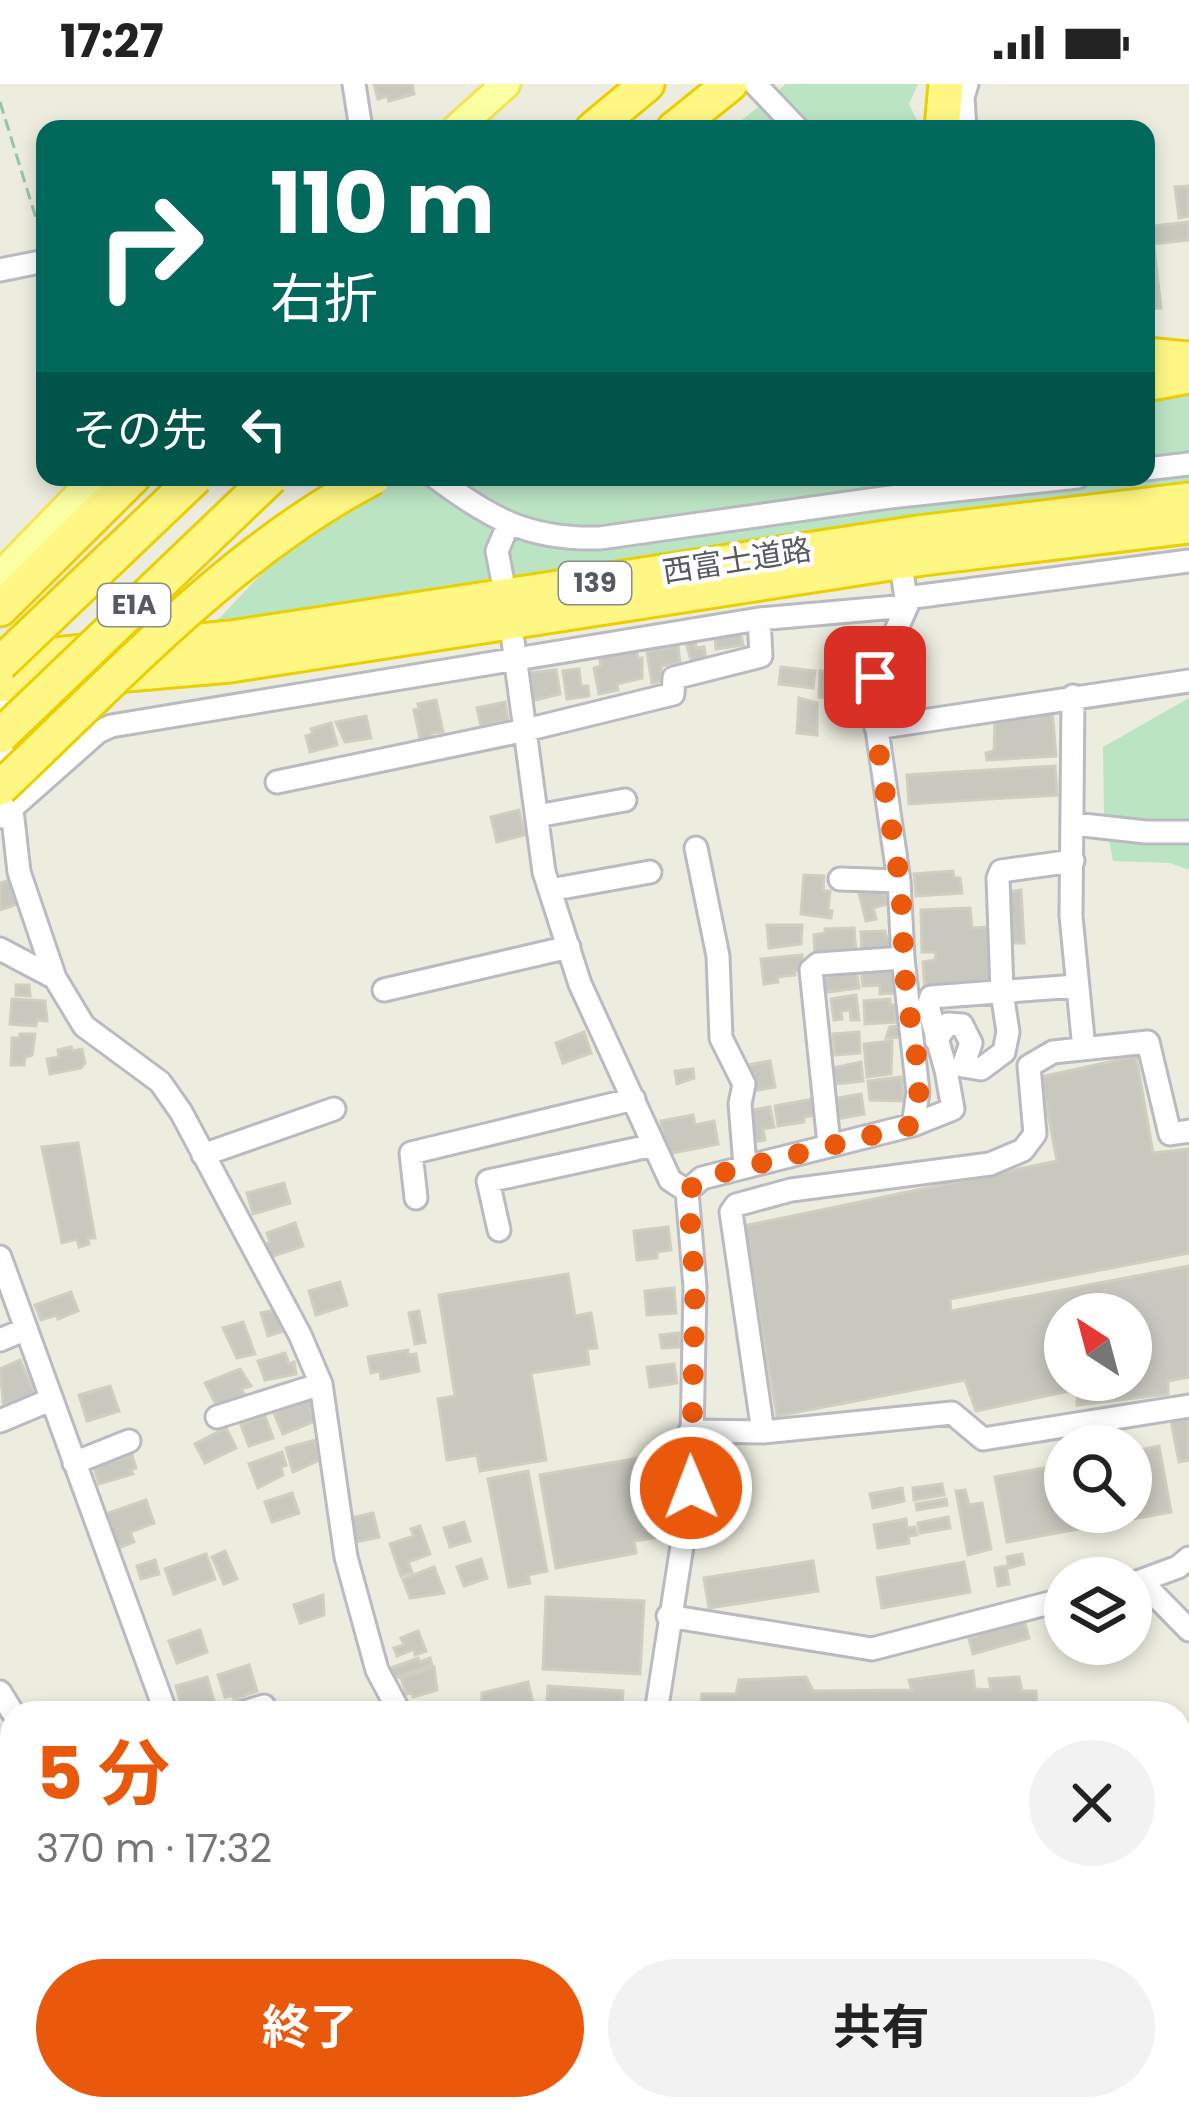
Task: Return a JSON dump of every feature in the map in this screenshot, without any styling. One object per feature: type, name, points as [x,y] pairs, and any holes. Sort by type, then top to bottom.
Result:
[{"type":"highway","points":[[594,120],[604,84]]},
{"type":"highway","points":[[603,120],[647,84]]},
{"type":"highway","points":[[685,120],[730,84]]},
{"type":"highway","points":[[943,120],[946,84]]},
{"type":"highway","points":[[1155,357],[1189,359]]},
{"type":"highway","points":[[1155,382],[1189,376]]},
{"type":"highway","points":[[1155,403],[1189,399]]},
{"type":"highway","points":[[0,609],[124,486]]},
{"type":"highway","name":"E1A","points":[[0,662],[186,486]]},
{"type":"highway","name":"E1A","points":[[0,736],[262,486]]},
{"type":"highway","points":[[3,806],[254,556],[309,514],[358,486]]},
{"type":"highway","name":"西富士道路","points":[[0,662],[254,635],[918,533],[1189,500]]},
{"type":"highway","name":"西富士道路","points":[[0,685],[230,665],[923,558],[1189,526]]},
{"type":"main road","points":[[466,120],[506,84]]},
{"type":"main road","points":[[0,576],[87,486]]},
{"type":"street","points":[[354,84],[360,120]]},
{"type":"street","points":[[755,84],[789,120]]},
{"type":"street","points":[[965,120],[967,84]]},
{"type":"street","points":[[0,270],[36,263]]},
{"type":"street","points":[[1155,469],[1189,464]]},
{"type":"street","points":[[449,486],[508,525],[563,539],[891,507],[1022,486]]},
{"type":"street","points":[[502,577],[496,551],[508,525]]},
{"type":"street","points":[[3,806],[111,726],[515,651],[905,594],[1189,561]]},
{"type":"street","points":[[905,594],[875,677],[876,728],[899,880],[918,1092],[913,1125]]},
{"type":"street","points":[[277,782],[673,694],[674,678],[761,656],[758,619]]},
{"type":"street","points":[[515,651],[550,890],[568,947],[580,984],[670,1180],[688,1191]]},
{"type":"street","points":[[876,728],[1189,681]]},
{"type":"street","points":[[1072,696],[1076,986],[1084,1049]]},
{"type":"street","points":[[0,703],[3,806],[19,872],[55,978],[84,1026],[160,1082],[181,1112],[300,1335],[321,1384],[346,1557],[377,1670],[394,1701]]},
{"type":"street","points":[[537,816],[625,800]]},
{"type":"street","points":[[1074,824],[1189,832]]},
{"type":"street","points":[[695,848],[718,956],[721,1038],[744,1084],[740,1104],[745,1166]]},
{"type":"street","points":[[955,1068],[981,1069],[1004,1052],[1008,1032],[1002,992],[1001,871],[1072,861]]},
{"type":"street","points":[[550,890],[650,872]]},
{"type":"street","points":[[840,879],[899,880]]},
{"type":"street","points":[[383,990],[568,947]]},
{"type":"street","points":[[0,949],[55,978]]},
{"type":"street","points":[[829,1144],[811,970],[818,964],[903,958]]},
{"type":"street","points":[[955,1068],[936,1040],[928,1006],[931,997],[1076,986]]},
{"type":"street","points":[[688,1191],[702,1178],[913,1125],[952,1109],[955,1068],[970,1043],[962,1025],[949,1024],[936,1040]]},
{"type":"street","points":[[763,1432],[731,1211],[736,1204],[790,1190],[990,1164],[1023,1150],[1035,1134],[1029,1066],[1054,1052],[1148,1042],[1170,1134],[1189,1131]]},
{"type":"street","points":[[416,1198],[411,1153],[634,1099]]},
{"type":"street","points":[[203,1155],[334,1109]]},
{"type":"street","points":[[500,1230],[488,1181],[654,1145]]},
{"type":"street","points":[[657,1701],[691,1488],[695,1287],[688,1191]]},
{"type":"street","points":[[0,1257],[162,1701]]},
{"type":"street","points":[[0,1340],[26,1329]]},
{"type":"street","points":[[218,1417],[321,1384]]},
{"type":"street","points":[[0,1421],[50,1400]]},
{"type":"street","points":[[690,1431],[763,1432],[952,1413],[983,1439],[1189,1406]]},
{"type":"street","points":[[74,1463],[129,1441]]},
{"type":"street","points":[[1152,1577],[1178,1568],[1189,1558]]},
{"type":"street","points":[[1152,1597],[1189,1630]]},
{"type":"street","points":[[668,1616],[872,1649],[1044,1604]]},
{"type":"path","points":[[0,102],[36,216]]},
{"type":"green space","points":[[786,84],[918,84],[909,104],[917,120],[742,120]]},
{"type":"green space","points":[[1189,362],[1189,485],[212,626],[344,486],[1155,486],[1155,368]]},
{"type":"green space","points":[[1189,698],[1189,870],[1170,863],[1113,861],[1104,811],[1103,747]]},
{"type":"building","points":[[374,84],[412,84],[414,94],[378,99]]},
{"type":"building","points":[[1189,186],[1189,216],[1179,218],[1175,187]]},
{"type":"building","points":[[1189,222],[1189,240],[1155,244],[1155,226]]},
{"type":"building","points":[[1155,256],[1161,308],[1155,308]]},
{"type":"building","points":[[741,634],[743,645],[716,649],[715,637]]},
{"type":"building","points":[[695,638],[696,648],[704,647],[706,660],[692,663],[685,640]]},
{"type":"building","points":[[678,646],[680,663],[661,666],[663,681],[652,683],[647,652]]},
{"type":"building","points":[[636,649],[638,659],[642,658],[642,678],[599,694],[594,668],[601,666],[599,655],[616,651],[618,656]]},
{"type":"building","points":[[781,667],[815,671],[813,688],[779,684]]},
{"type":"building","points":[[579,669],[581,686],[588,686],[589,696],[567,699],[563,671]]},
{"type":"building","points":[[556,670],[560,694],[532,701],[527,673]]},
{"type":"building","points":[[820,671],[857,672],[854,697],[819,697]]},
{"type":"building","points":[[799,698],[817,703],[817,735],[797,733]]},
{"type":"building","points":[[436,700],[443,732],[420,739],[414,710],[419,709],[418,704]]},
{"type":"building","points":[[505,702],[508,720],[481,726],[477,708]]},
{"type":"building","points":[[1052,710],[1056,756],[987,760],[986,753],[994,751],[995,721],[1025,714],[1027,719],[1038,718],[1037,712]]},
{"type":"building","points":[[366,716],[371,738],[345,742],[336,722]]},
{"type":"building","points":[[331,723],[337,745],[310,752],[306,736],[313,734],[311,729]]},
{"type":"building","points":[[1055,766],[1057,795],[909,804],[907,775]]},
{"type":"building","points":[[519,810],[525,835],[497,842],[491,817]]},
{"type":"building","points":[[953,871],[954,878],[960,878],[962,893],[916,896],[914,874]]},
{"type":"building","points":[[804,875],[824,876],[831,918],[801,914]]},
{"type":"building","points":[[10,880],[17,904],[0,910],[0,883]]},
{"type":"building","points":[[883,887],[887,904],[873,908],[876,919],[866,921],[859,893]]},
{"type":"building","points":[[1021,890],[1024,943],[1009,943],[1007,892]]},
{"type":"building","points":[[970,908],[972,928],[988,927],[994,986],[925,989],[923,962],[935,960],[936,952],[922,952],[921,910]]},
{"type":"building","points":[[767,925],[802,925],[801,944],[769,948]]},
{"type":"building","points":[[854,928],[856,953],[815,957],[814,935],[825,929]]},
{"type":"building","points":[[885,931],[886,937],[893,936],[894,953],[862,951],[861,932]]},
{"type":"building","points":[[802,955],[804,970],[764,984],[761,959]]},
{"type":"building","points":[[893,964],[894,993],[880,994],[880,985],[863,986],[861,968]]},
{"type":"building","points":[[856,967],[859,988],[820,993],[819,978],[827,977],[827,970]]},
{"type":"building","points":[[16,985],[29,985],[30,996],[16,995]]},
{"type":"building","points":[[856,995],[859,1020],[851,1020],[850,1010],[841,1011],[842,1019],[834,1020],[831,999]]},
{"type":"building","points":[[12,999],[45,1001],[47,1021],[37,1020],[36,1026],[10,1024]]},
{"type":"building","points":[[890,999],[896,1022],[865,1024],[864,1001]]},
{"type":"building","points":[[901,1026],[901,1037],[886,1038],[890,1027]]},
{"type":"building","points":[[584,1032],[591,1053],[563,1063],[556,1043]]},
{"type":"building","points":[[859,1032],[860,1053],[835,1055],[833,1034]]},
{"type":"building","points":[[35,1034],[32,1055],[25,1057],[24,1065],[11,1065],[12,1038]]},
{"type":"building","points":[[892,1041],[891,1074],[867,1077],[864,1044]]},
{"type":"building","points":[[71,1047],[82,1049],[85,1063],[50,1074],[47,1059]]},
{"type":"building","points":[[1136,1056],[1153,1153],[1189,1149],[1189,1253],[950,1299],[951,1311],[1044,1293],[1044,1396],[976,1411],[965,1380],[777,1416],[744,1226],[1057,1161],[1041,1077]]},
{"type":"building","points":[[770,1061],[775,1087],[753,1091],[748,1065]]},
{"type":"building","points":[[861,1062],[863,1081],[835,1084],[833,1068]]},
{"type":"building","points":[[693,1069],[694,1078],[677,1084],[675,1071]]},
{"type":"building","points":[[901,1077],[904,1101],[870,1100],[868,1081]]},
{"type":"building","points":[[861,1094],[864,1114],[837,1119],[833,1099]]},
{"type":"building","points":[[813,1099],[816,1115],[778,1126],[775,1106]]},
{"type":"building","points":[[770,1107],[774,1127],[763,1129],[765,1140],[752,1142],[746,1111]]},
{"type":"building","points":[[693,1115],[695,1125],[714,1121],[718,1144],[667,1154],[661,1121]]},
{"type":"building","points":[[78,1143],[95,1238],[79,1247],[77,1239],[62,1243],[42,1147]]},
{"type":"building","points":[[284,1183],[290,1203],[253,1214],[247,1193]]},
{"type":"building","points":[[295,1223],[303,1246],[270,1257],[267,1233]]},
{"type":"building","points":[[668,1227],[671,1250],[657,1252],[657,1258],[637,1260],[634,1231]]},
{"type":"building","points":[[1189,1266],[1189,1377],[1168,1381],[1168,1394],[1152,1396],[1152,1293],[1046,1293]]},
{"type":"building","points":[[568,1274],[575,1316],[591,1313],[597,1348],[587,1349],[589,1364],[531,1373],[546,1460],[480,1471],[477,1455],[447,1460],[438,1399],[455,1396],[439,1295]]},
{"type":"building","points":[[340,1282],[347,1305],[316,1315],[309,1291]]},
{"type":"building","points":[[674,1288],[676,1313],[647,1315],[645,1291]]},
{"type":"building","points":[[71,1292],[78,1311],[41,1320],[35,1305]]},
{"type":"building","points":[[276,1310],[283,1331],[268,1336],[261,1313]]},
{"type":"building","points":[[419,1311],[425,1342],[415,1344],[409,1313]]},
{"type":"building","points":[[243,1322],[255,1354],[237,1358],[223,1328]]},
{"type":"building","points":[[679,1333],[680,1347],[662,1348],[660,1335]]},
{"type":"building","points":[[408,1350],[408,1355],[416,1354],[419,1371],[381,1379],[380,1371],[371,1373],[368,1357]]},
{"type":"building","points":[[285,1353],[289,1364],[294,1362],[296,1374],[265,1380],[258,1361]]},
{"type":"building","points":[[20,1360],[36,1395],[4,1410],[0,1369]]},
{"type":"building","points":[[674,1364],[677,1383],[650,1387],[647,1367]]},
{"type":"building","points":[[240,1369],[251,1386],[218,1408],[205,1383]]},
{"type":"building","points":[[110,1386],[119,1411],[87,1421],[79,1395]]},
{"type":"building","points":[[312,1396],[315,1421],[283,1434],[274,1413]]},
{"type":"building","points":[[265,1416],[273,1438],[249,1446],[241,1425]]},
{"type":"building","points":[[1188,1418],[1189,1460],[1179,1462],[1171,1421]]},
{"type":"building","points":[[226,1428],[236,1448],[205,1463],[195,1444]]},
{"type":"building","points":[[315,1440],[320,1460],[293,1472],[286,1448]]},
{"type":"building","points":[[1159,1446],[1171,1512],[1152,1515],[1152,1448]]},
{"type":"building","points":[[282,1452],[283,1475],[258,1488],[249,1464]]},
{"type":"building","points":[[132,1455],[133,1474],[99,1484],[94,1467]]},
{"type":"building","points":[[651,1456],[665,1536],[634,1541],[636,1553],[556,1568],[540,1475]]},
{"type":"building","points":[[1044,1468],[1044,1533],[1056,1533],[1007,1542],[995,1477]]},
{"type":"building","points":[[528,1471],[547,1571],[528,1575],[530,1583],[509,1587],[488,1479]]},
{"type":"building","points":[[942,1484],[944,1495],[914,1500],[913,1488]]},
{"type":"building","points":[[902,1488],[904,1501],[873,1508],[870,1494]]},
{"type":"building","points":[[965,1490],[969,1505],[982,1503],[991,1549],[968,1555],[956,1491]]},
{"type":"building","points":[[292,1493],[299,1513],[272,1522],[265,1502]]},
{"type":"building","points":[[946,1499],[947,1505],[917,1510],[916,1504]]},
{"type":"building","points":[[146,1500],[154,1523],[130,1532],[134,1542],[118,1548],[106,1514]]},
{"type":"building","points":[[373,1513],[379,1537],[356,1542],[351,1518]]},
{"type":"building","points":[[948,1517],[950,1528],[920,1533],[918,1523]]},
{"type":"building","points":[[906,1519],[907,1528],[915,1527],[917,1535],[908,1536],[909,1543],[878,1548],[874,1525]]},
{"type":"building","points":[[464,1522],[470,1541],[450,1547],[444,1528]]},
{"type":"building","points":[[420,1526],[430,1554],[408,1562],[412,1572],[401,1576],[390,1544],[414,1536],[411,1529]]},
{"type":"building","points":[[225,1551],[237,1579],[224,1584],[212,1557]]},
{"type":"building","points":[[206,1554],[215,1579],[174,1594],[165,1569]]},
{"type":"building","points":[[1022,1554],[1024,1564],[1009,1568],[1007,1557]]},
{"type":"building","points":[[481,1559],[487,1578],[464,1586],[457,1567]]},
{"type":"building","points":[[155,1560],[159,1574],[141,1579],[137,1566]]},
{"type":"building","points":[[813,1561],[818,1591],[709,1608],[704,1578]]},
{"type":"building","points":[[964,1562],[970,1592],[882,1608],[877,1578]]},
{"type":"building","points":[[1006,1566],[1009,1584],[998,1586],[995,1568]]},
{"type":"building","points":[[434,1567],[444,1593],[410,1598],[403,1579]]},
{"type":"building","points":[[323,1595],[324,1615],[300,1623],[294,1605]]},
{"type":"building","points":[[546,1597],[644,1601],[640,1674],[543,1669]]},
{"type":"building","points":[[1024,1620],[1029,1638],[973,1654],[969,1639],[978,1633]]},
{"type":"building","points":[[200,1630],[207,1652],[177,1663],[169,1641]]},
{"type":"building","points":[[418,1631],[426,1651],[415,1655],[414,1649],[397,1656],[394,1648],[404,1645],[401,1638]]},
{"type":"building","points":[[418,1658],[420,1662],[430,1658],[432,1665],[394,1679],[391,1668]]},
{"type":"building","points":[[249,1665],[257,1691],[234,1699],[225,1697],[218,1675]]},
{"type":"building","points":[[434,1667],[437,1690],[413,1697],[406,1694],[401,1677]]},
{"type":"building","points":[[973,1671],[975,1689],[991,1690],[989,1679],[1019,1677],[1022,1691],[1036,1691],[1036,1701],[702,1701],[702,1694],[736,1694],[739,1680],[806,1677],[813,1691],[912,1690],[909,1680]]},
{"type":"building","points":[[207,1677],[214,1701],[180,1701],[176,1686]]},
{"type":"building","points":[[528,1682],[533,1701],[482,1701],[482,1693]]},
{"type":"building","points":[[548,1686],[623,1691],[622,1701],[547,1701]]},
{"type":"route","points":[[691,1488],[695,1287],[688,1191],[702,1178],[913,1125],[916,1116],[918,1092],[899,880],[874,710],[875,677]]}]
